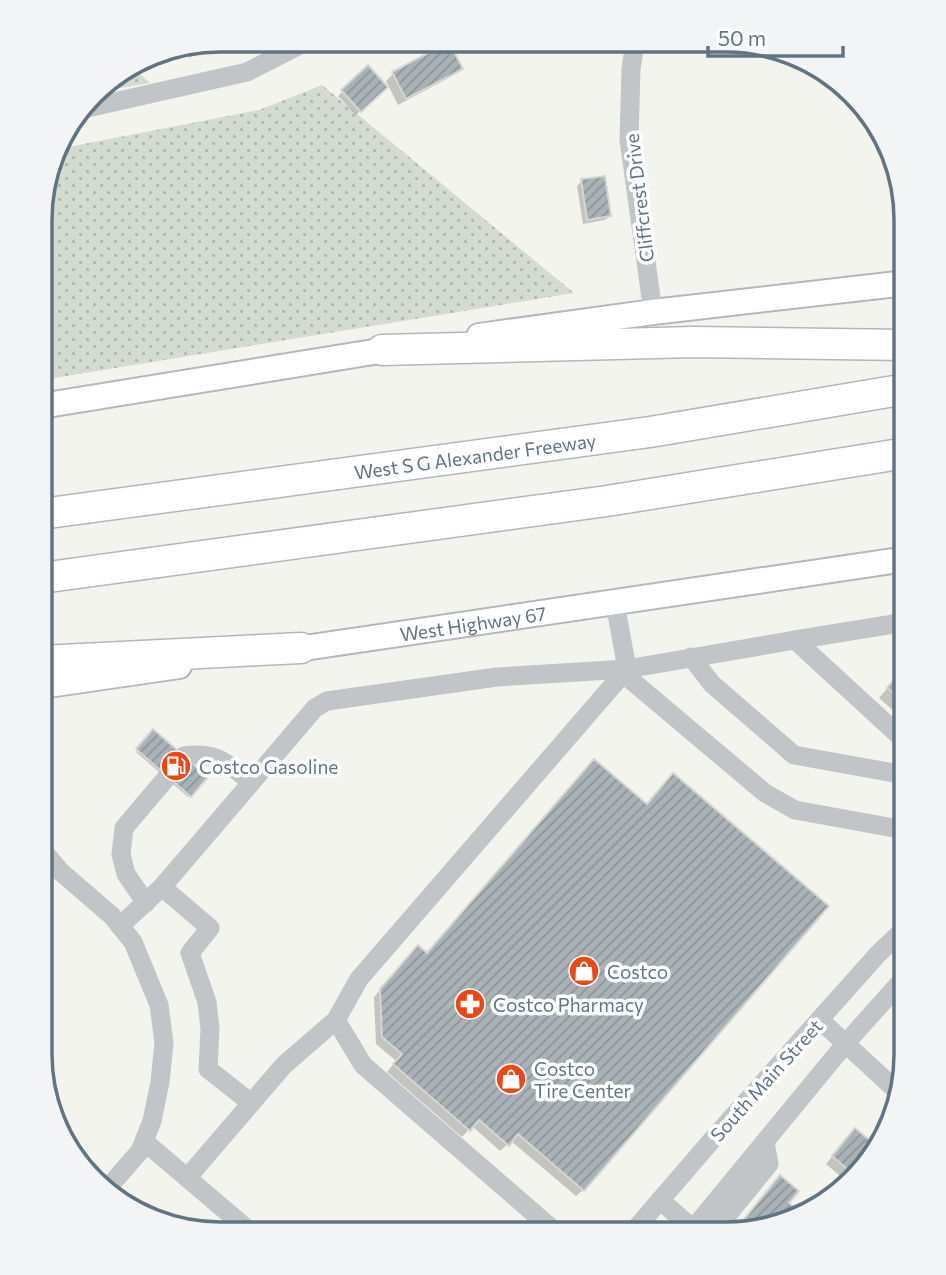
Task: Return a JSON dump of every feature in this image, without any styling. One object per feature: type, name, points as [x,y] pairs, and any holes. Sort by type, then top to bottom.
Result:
[{"type":"highway","points":[[382,350],[694,342],[894,345]]},
{"type":"highway","name":"West S G Alexander Freeway","points":[[52,513],[650,432],[894,391]]},
{"type":"highway","points":[[52,577],[607,501],[894,455]]},
{"type":"highway","points":[[52,659],[301,648]]},
{"type":"main road","points":[[52,404],[382,350],[653,312],[894,283]]},
{"type":"main road","name":"West Highway 67","points":[[52,684],[894,561]]},
{"type":"street","name":"Cliffcrest Drive","points":[[633,52],[629,140],[653,312]]},
{"type":"street","points":[[100,104],[247,72],[285,53]]},
{"type":"street","points":[[615,603],[627,669],[632,681],[765,793],[795,810],[893,828]]},
{"type":"street","points":[[120,926],[162,887],[315,708],[327,701],[497,677],[627,669],[894,624]]},
{"type":"street","points":[[795,640],[893,730]]},
{"type":"street","points":[[691,657],[712,684],[794,755],[893,773]]},
{"type":"street","points":[[187,1178],[284,1065],[336,1020],[359,979],[627,669]]},
{"type":"street","points":[[184,756],[204,753],[228,764],[251,782]]},
{"type":"street","points":[[146,903],[126,874],[121,854],[124,828],[168,776]]},
{"type":"street","points":[[52,863],[111,916],[133,942],[159,1005],[164,1043],[152,1121],[145,1142],[112,1183]]},
{"type":"street","points":[[162,887],[210,928],[190,953],[207,1002],[210,1029],[208,1069],[251,1103]]},
{"type":"street","name":"South Main Street","points":[[641,1222],[893,939]]},
{"type":"street","name":"South Main Street","points":[[706,1222],[765,1142],[893,990]]},
{"type":"street","points":[[336,1020],[363,1065],[544,1222]]},
{"type":"street","points":[[820,1020],[890,1085]]},
{"type":"street","points":[[145,1142],[239,1222]]},
{"type":"street","points":[[660,1200],[685,1222]]},
{"type":"shaded area","points":[[140,74],[150,83],[117,88]]},
{"type":"shaded area","points":[[322,85],[574,293],[52,378],[52,221],[58,177],[70,147],[259,110]]},
{"type":"building","points":[[429,53],[454,53],[463,69],[406,99],[392,72]]},
{"type":"building","points":[[368,65],[388,87],[361,112],[341,90]]},
{"type":"building","points":[[605,176],[611,216],[587,220],[581,179]]},
{"type":"building","points":[[893,681],[893,693],[887,688]]},
{"type":"building","name":"Costco Gasoline","points":[[153,729],[208,777],[191,797],[136,749]]},
{"type":"building","name":"Costco","points":[[594,759],[647,804],[673,773],[829,906],[584,1191],[518,1134],[509,1146],[479,1120],[470,1131],[393,1064],[402,1054],[382,1037],[380,989],[418,945],[427,953]]},
{"type":"building","points":[[855,1128],[870,1140],[848,1169],[832,1156]]},
{"type":"building","points":[[780,1175],[799,1191],[789,1203],[794,1207],[758,1219],[745,1218]]},
{"type":"place","name":"Costco Gasoline","points":[[176,766]]},
{"type":"place","name":"Costco","points":[[584,971]]},
{"type":"place","name":"Costco Pharmacy","points":[[470,1004]]},
{"type":"place","name":"Costco Tire Center","points":[[511,1079]]}]
